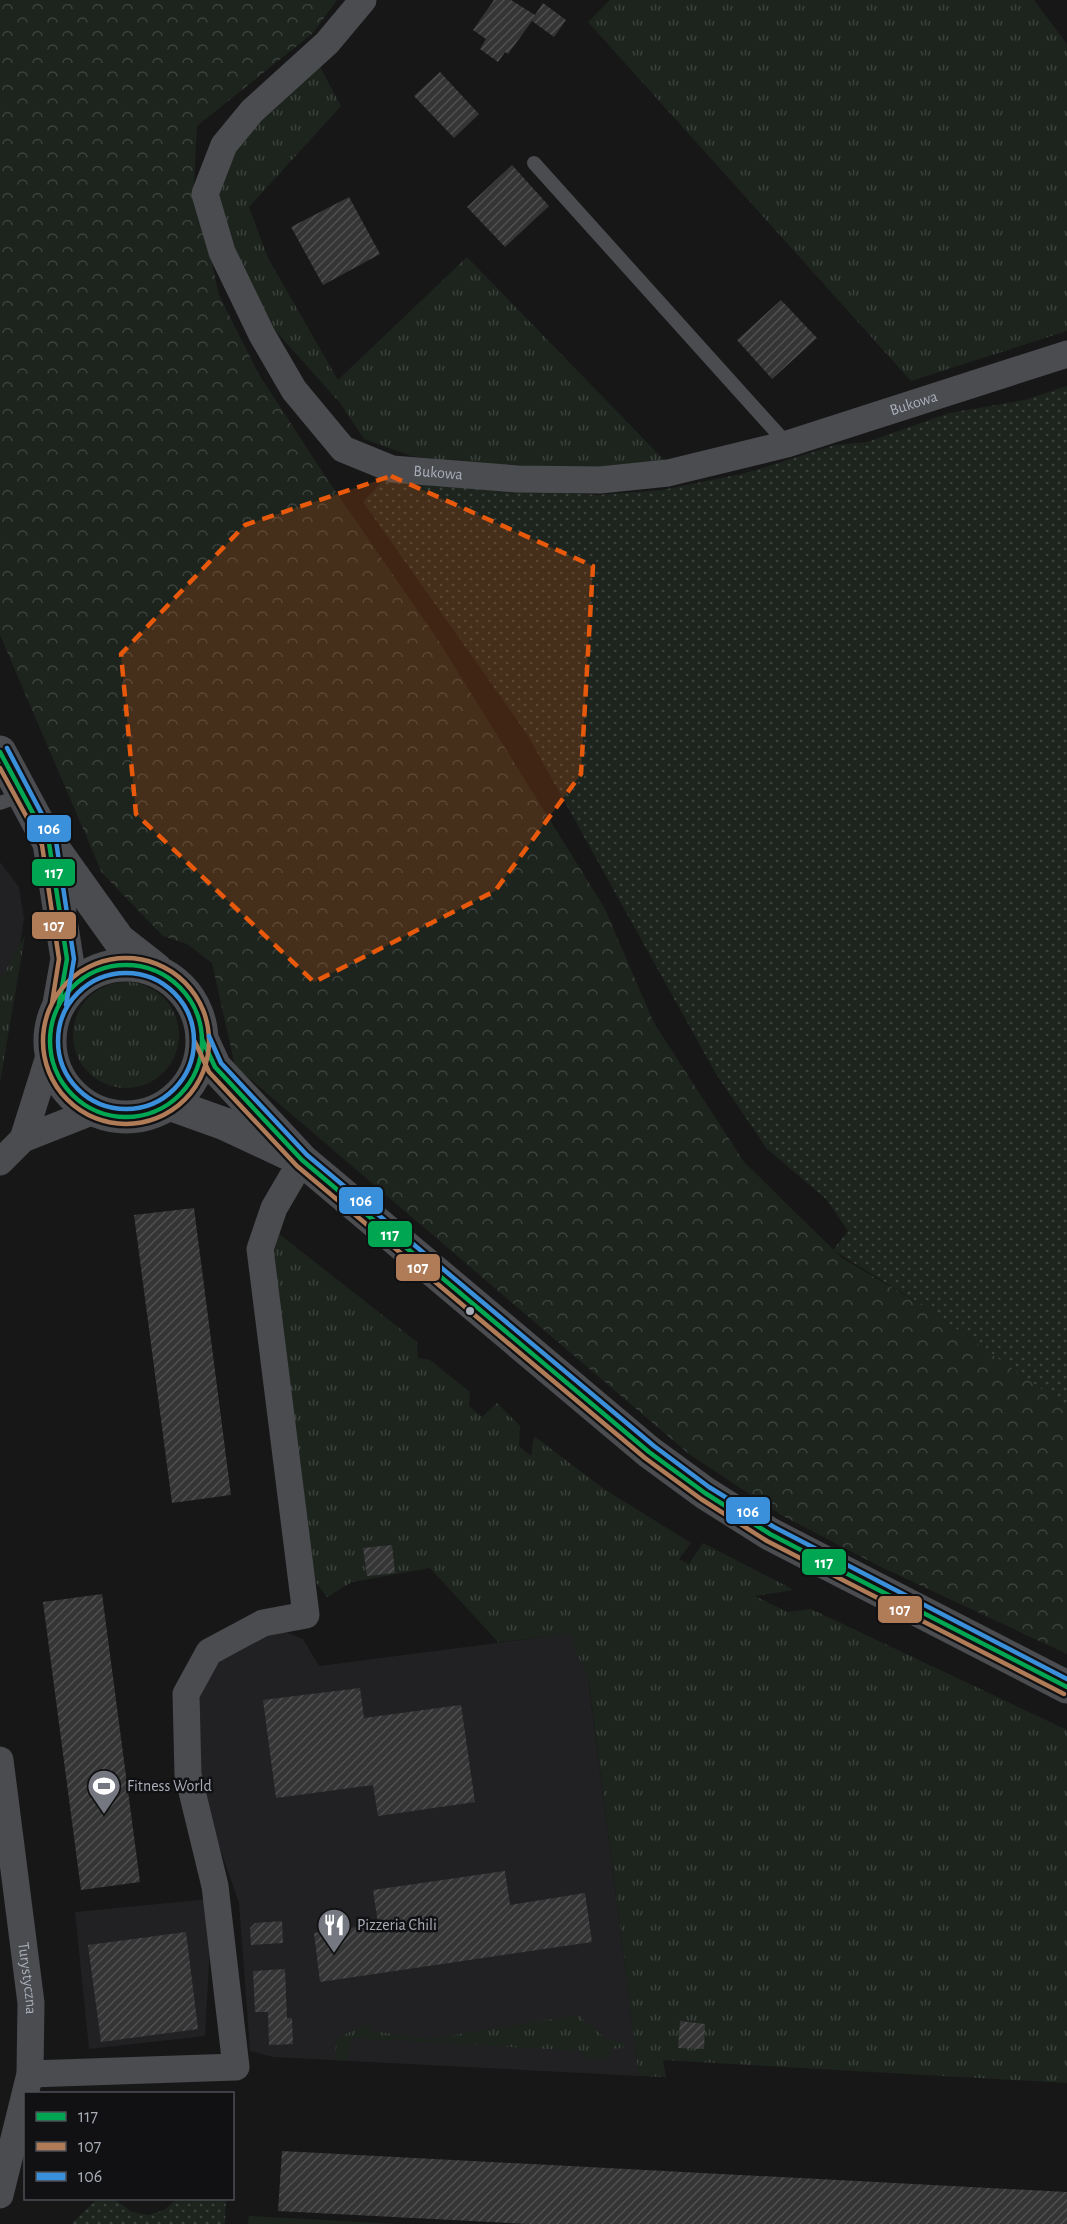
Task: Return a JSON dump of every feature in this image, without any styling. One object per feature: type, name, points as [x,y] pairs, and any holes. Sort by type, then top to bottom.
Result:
[{"type":"street","name":"Bukowa","points":[[363,0],[327,43],[252,111],[224,145],[205,194],[222,252],[262,335],[294,390],[343,448],[392,469],[518,479],[600,480],[668,473],[787,444],[1067,354]]},
{"type":"street","points":[[0,752],[12,799],[49,843],[119,940],[185,993],[193,1007],[202,1039],[215,1067],[302,1160],[649,1452],[705,1493],[770,1534],[1067,1687]]},
{"type":"street","points":[[23,1139],[50,1053],[50,1028],[59,1004],[67,959],[49,843]]},
{"type":"street","points":[[59,1004],[75,985],[96,971],[119,965],[144,968],[167,977]]},
{"type":"street","points":[[50,1053],[58,1076],[73,1096],[94,1111],[128,1117],[146,1115],[169,1104],[188,1085],[199,1063],[202,1039]]},
{"type":"street","points":[[169,1104],[225,1124],[302,1160]]},
{"type":"street","points":[[0,1162],[23,1139],[94,1111]]},
{"type":"street","points":[[30,2074],[236,2067],[216,1886],[188,1775],[186,1694],[209,1652],[262,1623],[306,1615],[260,1249],[274,1208],[302,1160]]},
{"type":"street","name":"Turystyczna","points":[[0,1760],[31,2003],[30,2074],[26,2092]]},
{"type":"street","name":"Turystyczna","points":[[0,2195],[24,2098]]},
{"type":"lane","points":[[534,163],[787,444]]},
{"type":"highlighted area","points":[[391,476],[593,566],[581,774],[495,891],[314,982],[136,814],[121,654],[245,525]]},
{"type":"shaded area","points":[[0,862],[19,887],[24,918],[19,954],[0,990]]},
{"type":"shaded area","points":[[283,1631],[303,1639],[319,1666],[582,1632],[639,2076],[273,2057],[250,2051],[239,1903],[198,1786],[195,1714],[210,1666],[252,1637]]},
{"type":"shaded area","points":[[209,1899],[212,1910],[205,2036],[89,2049],[75,1912]]},
{"type":"green space","points":[[0,0],[337,0],[313,33],[197,126],[194,182],[219,295],[258,373],[327,479],[438,640],[604,907],[654,1023],[744,1162],[842,1258],[928,1309],[1067,1407],[1067,1654],[881,1567],[781,1515],[689,1454],[235,1066],[212,963],[187,944],[163,936],[102,873],[0,635]]},
{"type":"green space","points":[[610,0],[1034,0],[1067,44],[1067,331],[911,381],[588,22]]},
{"type":"green space","points":[[320,67],[341,106],[249,207],[268,258],[338,380],[467,257],[666,462],[624,468],[516,470],[411,456],[364,439],[340,403],[272,327],[233,249],[219,194],[231,153],[258,119]]},
{"type":"green space","points":[[1067,386],[1067,1407],[928,1309],[833,1250],[848,1231],[826,1199],[767,1149],[716,1074],[527,734],[363,502],[382,481],[598,495],[662,490],[746,473],[835,445],[867,442],[949,413],[1025,400]]},
{"type":"green space","points":[[25,936],[0,1083],[0,980]]},
{"type":"green space","points":[[126,982],[146,986],[164,997],[175,1015],[179,1035],[175,1055],[164,1073],[146,1084],[126,1088],[106,1084],[88,1073],[77,1055],[73,1035],[77,1015],[88,997],[106,986]]},
{"type":"green space","points":[[279,1234],[417,1342],[418,1358],[430,1360],[470,1392],[469,1406],[482,1417],[497,1403],[520,1426],[519,1446],[531,1456],[534,1436],[604,1489],[691,1543],[679,1559],[689,1564],[703,1543],[794,1590],[755,1596],[787,1612],[811,1609],[1067,1730],[1067,2083],[663,2060],[666,2077],[639,2076],[589,1683],[570,1634],[498,1642],[430,1568],[352,1582],[327,1597],[311,1576],[269,1260]]},
{"type":"green space","points":[[578,2015],[606,2039],[625,2043],[623,2048],[611,2049],[610,2060],[582,2057],[582,2051],[352,2038],[347,2061],[334,2060],[337,2038],[369,2023],[372,2031],[429,2039]]},
{"type":"green space","points":[[96,2200],[115,2200],[132,2212],[148,2215],[164,2210],[176,2200],[226,2200],[225,2224],[71,2224]]},
{"type":"green space","points":[[249,2216],[397,2224],[248,2224]]},
{"type":"building","points":[[494,0],[511,0],[535,15],[543,3],[566,20],[554,37],[532,21],[508,54],[505,52],[498,62],[480,49],[486,39],[473,30]]},
{"type":"building","points":[[440,72],[479,114],[454,138],[414,96]]},
{"type":"building","points":[[512,165],[549,206],[505,247],[467,207]]},
{"type":"building","points":[[349,197],[380,254],[323,285],[291,227]]},
{"type":"building","points":[[781,300],[817,338],[772,379],[737,340]]},
{"type":"building","points":[[194,1208],[231,1495],[172,1503],[134,1215]]},
{"type":"building","points":[[392,1545],[395,1573],[367,1576],[363,1548]]},
{"type":"building","points":[[102,1594],[140,1882],[81,1890],[43,1602]]},
{"type":"building","points":[[360,1688],[364,1718],[461,1705],[475,1802],[378,1816],[373,1785],[276,1798],[263,1700]]},
{"type":"building","points":[[505,1871],[510,1905],[585,1893],[592,1942],[320,1982],[314,1933],[378,1924],[373,1890]]},
{"type":"building","points":[[282,1921],[283,1943],[251,1945],[250,1928],[255,1923]]},
{"type":"building","points":[[186,1932],[198,2029],[101,2042],[88,1945]]},
{"type":"building","points":[[285,1969],[287,2018],[292,2018],[293,2044],[269,2045],[268,2012],[255,2012],[253,1971]]},
{"type":"building","points":[[680,2021],[705,2024],[704,2049],[678,2048]]},
{"type":"building","points":[[282,2151],[1067,2192],[1067,2224],[529,2224],[278,2211]]},
{"type":"transit line","name":"106","points":[[7,748],[56,841],[74,959],[66,1005]]},
{"type":"transit line","name":"117","points":[[0,752],[49,843],[67,959],[59,1004]]},
{"type":"transit line","name":"107","points":[[0,768],[42,845],[59,959],[52,1003]]},
{"type":"transit line","name":"107","points":[[126,958],[158,964],[185,982],[203,1009],[209,1041],[203,1073],[185,1100],[158,1118],[126,1124],[94,1118],[67,1100],[49,1073],[43,1041],[49,1009],[67,982],[94,964],[126,958]]},
{"type":"transit line","name":"117","points":[[126,965],[155,971],[168,978],[179,988],[189,999],[196,1012],[202,1041],[196,1070],[189,1083],[179,1094],[168,1104],[155,1111],[126,1117],[97,1111],[84,1104],[73,1094],[63,1083],[56,1070],[50,1041],[56,1012],[63,999],[73,988],[84,978],[97,971],[126,965]]},
{"type":"transit line","name":"106","points":[[126,973],[152,978],[164,984],[174,993],[183,1003],[189,1015],[194,1041],[189,1067],[183,1079],[174,1089],[164,1098],[152,1104],[126,1109],[100,1104],[88,1098],[78,1089],[69,1079],[63,1067],[58,1041],[63,1015],[69,1003],[78,993],[88,984],[100,978],[126,973]]},
{"type":"transit line","name":"106","points":[[209,1036],[221,1063],[307,1155],[654,1446],[709,1487],[774,1527],[1067,1679]]},
{"type":"transit line","name":"117","points":[[202,1039],[215,1067],[302,1160],[649,1452],[705,1493],[770,1534],[1067,1687]]},
{"type":"transit line","name":"107","points":[[195,1042],[209,1072],[297,1166],[645,1458],[701,1499],[767,1541],[1064,1694]]},
{"type":"place","name":"Fitness World","points":[[104,1815]]},
{"type":"place","name":"Pizzeria Chili","points":[[334,1954]]}]
